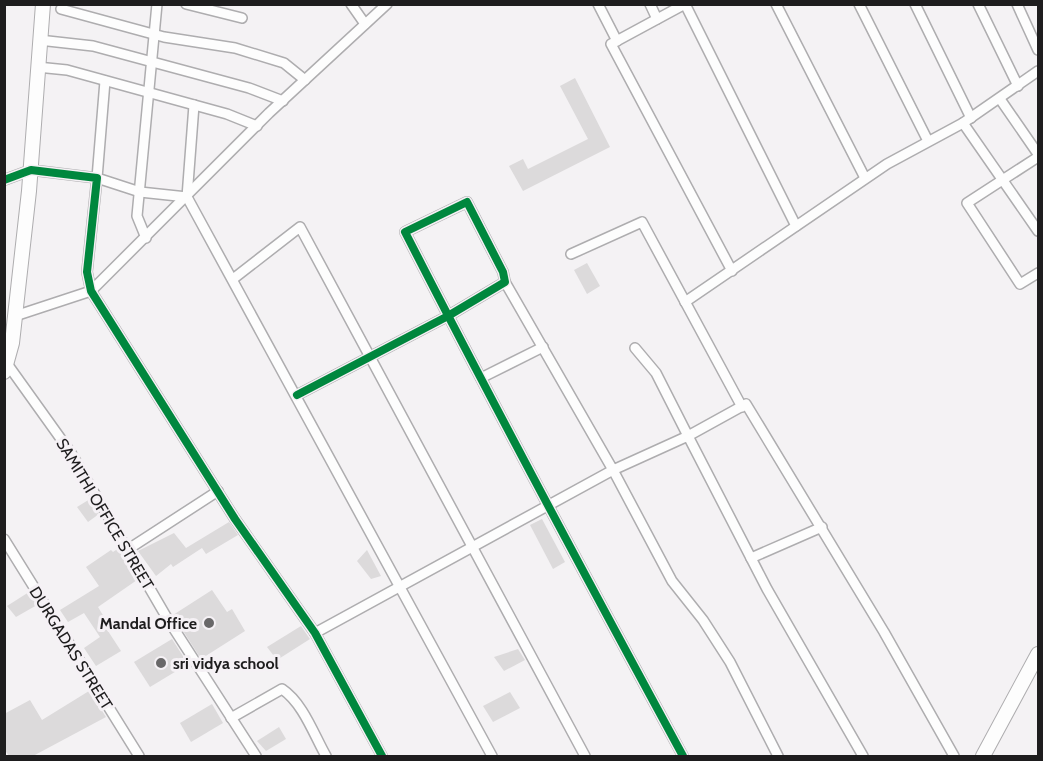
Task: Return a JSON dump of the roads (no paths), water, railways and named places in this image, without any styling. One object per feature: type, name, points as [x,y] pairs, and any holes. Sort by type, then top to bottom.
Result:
[{"type":"main road","points":[[6,369],[15,316],[31,171],[43,4]]},
{"type":"main road","points":[[983,756],[1038,654]]},
{"type":"street","points":[[146,238],[137,216],[157,4]]},
{"type":"street","points":[[186,4],[242,18]]},
{"type":"street","points":[[351,4],[365,24]]},
{"type":"street","points":[[15,316],[91,291],[257,126],[387,4]]},
{"type":"street","points":[[598,4],[616,41]]},
{"type":"street","points":[[650,4],[657,19]]},
{"type":"street","points":[[732,271],[611,44],[685,4],[796,226]]},
{"type":"street","points":[[776,4],[865,178]]},
{"type":"street","points":[[859,4],[928,141]]},
{"type":"street","points":[[915,4],[967,120],[1003,180],[1038,231]]},
{"type":"street","points":[[978,4],[1018,86]]},
{"type":"street","points":[[1017,4],[1038,50]]},
{"type":"street","points":[[61,9],[191,43],[235,48],[284,63],[305,80]]},
{"type":"street","points":[[39,40],[93,46],[152,64],[249,88],[283,101]]},
{"type":"street","points":[[37,67],[68,70],[194,105],[257,126]]},
{"type":"street","points":[[685,302],[865,178],[967,120],[1038,73]]},
{"type":"street","points":[[105,81],[87,272],[91,291],[218,491],[315,633],[382,756]]},
{"type":"street","points":[[1000,99],[1038,156],[967,203],[1020,284],[1038,273]]},
{"type":"street","points":[[194,105],[187,197],[492,756]]},
{"type":"street","points":[[4,180],[31,171],[97,178],[140,192],[187,197]]},
{"type":"street","points":[[683,756],[546,505],[405,232],[467,202],[503,272],[504,282],[613,470],[672,581],[703,620],[730,662],[778,756]]},
{"type":"street","points":[[571,254],[642,222],[742,407]]},
{"type":"street","points":[[233,279],[300,227],[585,756]]},
{"type":"street","points":[[297,395],[448,316],[504,282]]},
{"type":"street","points":[[481,378],[543,347]]},
{"type":"street","points":[[635,348],[656,373],[751,558],[863,756]]},
{"type":"street","name":"SAMITHI OFFICE STREET","points":[[6,369],[72,453],[127,550],[256,756]]},
{"type":"street","points":[[315,633],[546,505],[613,470],[688,436],[746,404],[822,527],[954,756]]},
{"type":"street","points":[[127,550],[218,491]]},
{"type":"street","points":[[751,558],[822,527]]},
{"type":"street","name":"DURGADAS STREET","points":[[4,539],[139,756]]},
{"type":"street","points":[[231,718],[282,689],[290,694],[326,756]]},
{"type":"place","name":"Mandal Office","points":[[209,623]]},
{"type":"place","name":"sri vidya school","points":[[161,663]]}]
